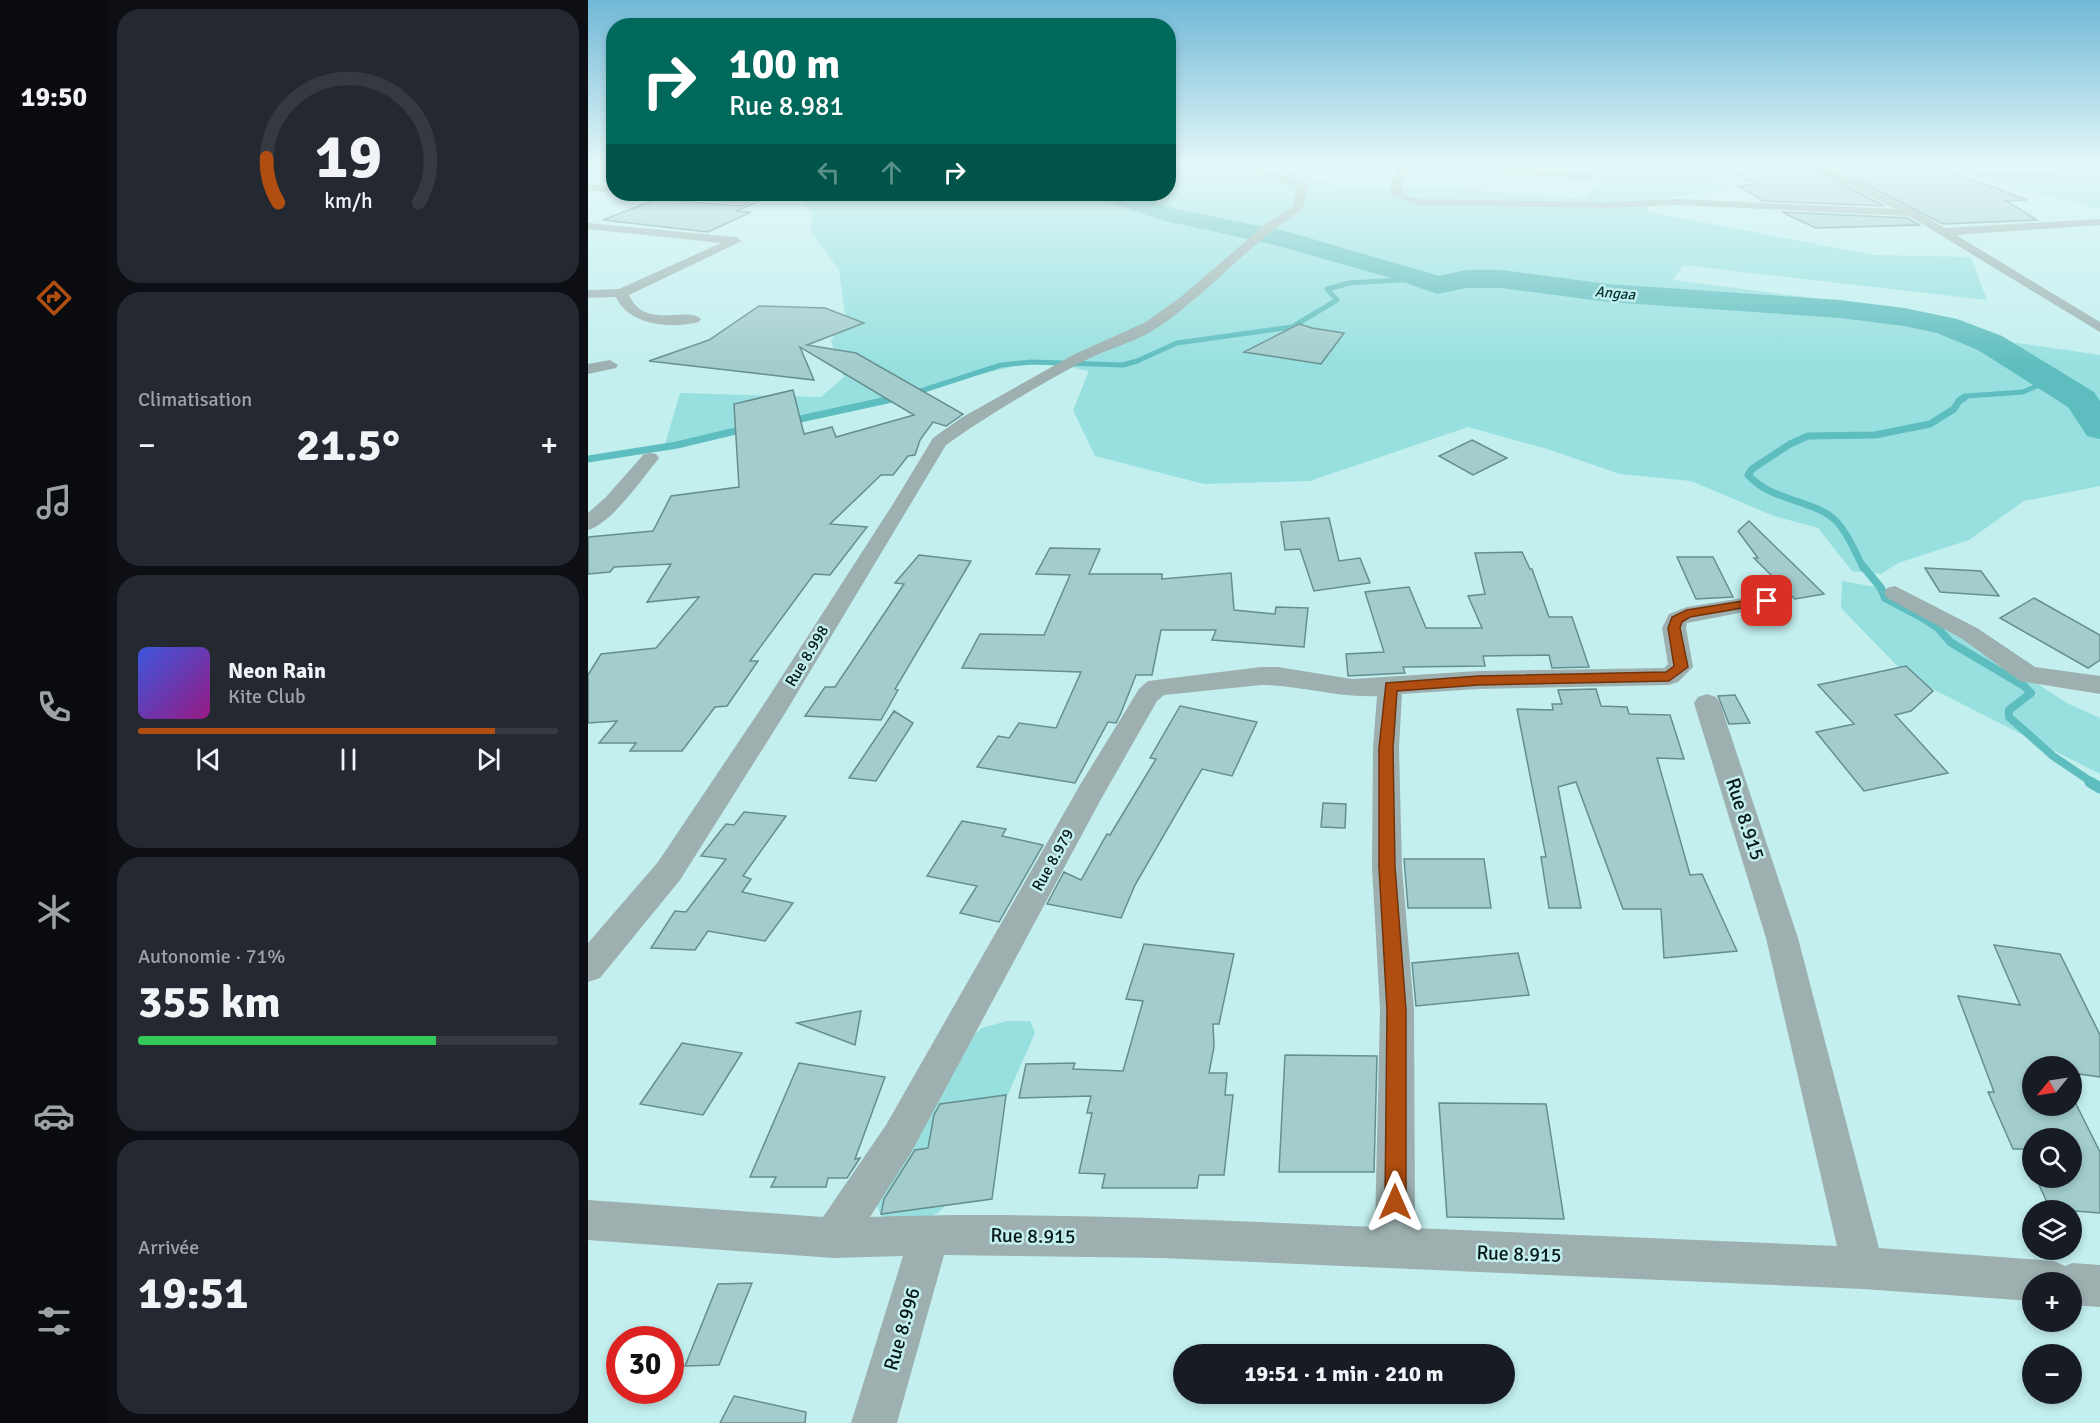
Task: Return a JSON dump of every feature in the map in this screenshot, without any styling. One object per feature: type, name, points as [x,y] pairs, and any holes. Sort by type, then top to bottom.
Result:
[{"type":"street","points":[[588,294],[621,293],[736,242],[647,232]]},
{"type":"street","name":"Rue 8.998","points":[[588,967],[669,872],[776,708],[939,442],[949,433],[1078,358],[1136,334],[1151,325],[1187,299],[1262,232]]},
{"type":"street","points":[[1946,232],[2100,328]]},
{"type":"street","points":[[621,293],[629,308],[645,316],[667,321],[694,319]]},
{"type":"street","points":[[588,369],[610,364]]},
{"type":"street","points":[[588,524],[613,501],[650,458]]},
{"type":"street","points":[[1895,593],[1969,633],[2030,675],[2100,685]]},
{"type":"street","name":"Rue 8.979","points":[[833,1238],[899,1138],[1090,793],[1148,695],[1157,687],[1261,676],[1278,676],[1352,688],[1478,680],[1661,678],[1676,672],[1681,667],[1674,628],[1677,619],[1687,614],[1767,601]]},
{"type":"street","points":[[1390,686],[1386,748],[1387,867],[1396,1010],[1395,1249]]},
{"type":"street","name":"Rue 8.915","points":[[588,1220],[833,1238],[930,1234],[1162,1238],[1863,1269],[1779,928],[1707,703]]},
{"type":"street","name":"Rue 8.996","points":[[874,1423],[930,1234]]},
{"type":"street","points":[[1863,1269],[2022,1280]]},
{"type":"street","points":[[2082,1285],[2100,1286]]},
{"type":"shaded area","points":[[811,232],[1755,232],[1874,255],[1971,257],[1987,300],[1683,265],[1673,280],[1913,311],[2004,341],[2100,355],[2100,486],[2024,501],[1969,540],[1898,563],[1881,574],[1852,571],[1818,528],[1774,516],[1691,481],[1620,474],[1547,449],[1468,427],[1310,481],[1204,484],[1095,456],[1073,410],[1089,371],[1040,360],[663,451],[680,393],[821,397],[844,377],[831,341],[845,314],[839,270]]},
{"type":"shaded area","points":[[1842,581],[1876,587],[1941,621],[2067,703],[2100,718],[2100,774],[1907,676],[1841,608]]},
{"type":"shaded area","points":[[1007,1021],[1030,1021],[1035,1033],[969,1182],[938,1213],[909,1224],[885,1223],[877,1206],[968,1040],[982,1028]]},
{"type":"building","points":[[759,306],[825,308],[864,323],[807,345],[856,353],[963,414],[946,426],[933,422],[920,440],[915,455],[908,456],[893,475],[881,475],[830,524],[867,527],[830,575],[814,574],[750,661],[758,661],[727,706],[715,707],[682,751],[630,751],[636,743],[599,743],[617,721],[588,723],[588,675],[601,654],[656,648],[699,597],[647,602],[671,564],[614,567],[610,572],[588,574],[588,537],[653,531],[671,496],[739,487],[734,404],[793,390],[804,434],[832,427],[836,437],[914,415],[800,347],[814,380],[649,361],[709,340]]},
{"type":"building","points":[[1299,324],[1344,333],[1321,364],[1244,352]]},
{"type":"building","points":[[1472,440],[1507,458],[1473,475],[1439,456]]},
{"type":"building","points":[[1329,518],[1339,561],[1360,558],[1370,583],[1314,591],[1300,549],[1285,550],[1281,522]]},
{"type":"building","points":[[1749,521],[1824,594],[1795,599],[1754,558],[1758,558],[1738,531]]},
{"type":"building","points":[[1050,548],[1100,549],[1089,574],[1162,574],[1162,579],[1231,573],[1234,610],[1275,614],[1276,607],[1308,608],[1304,647],[1212,640],[1216,630],[1161,630],[1152,675],[1136,675],[1116,723],[1108,722],[1075,783],[977,767],[998,736],[1009,738],[1019,723],[1056,728],[1081,672],[962,668],[980,634],[1044,635],[1070,575],[1036,574]]},
{"type":"building","points":[[1522,552],[1532,569],[1549,617],[1572,617],[1589,667],[1552,668],[1549,655],[1483,656],[1485,666],[1403,667],[1405,673],[1348,676],[1346,654],[1384,652],[1365,592],[1409,587],[1426,628],[1482,628],[1468,596],[1485,594],[1475,553]]},
{"type":"building","points":[[919,555],[971,561],[895,689],[898,690],[881,720],[805,716],[825,687],[835,687],[904,584],[895,583]]},
{"type":"building","points":[[1677,557],[1713,557],[1733,597],[1696,599]]},
{"type":"building","points":[[1925,568],[1981,571],[1999,596],[1940,592]]},
{"type":"building","points":[[2034,598],[2100,635],[2100,660],[2088,668],[2000,618]]},
{"type":"building","points":[[1906,666],[1933,691],[1911,711],[1895,715],[1948,773],[1864,791],[1816,732],[1854,724],[1818,685]]},
{"type":"building","points":[[1596,689],[1601,706],[1627,707],[1629,714],[1670,715],[1684,759],[1657,758],[1690,875],[1702,874],[1737,951],[1664,958],[1661,909],[1623,909],[1576,782],[1558,787],[1581,908],[1549,908],[1541,857],[1546,857],[1517,709],[1553,710],[1552,704],[1562,704],[1558,690]]},
{"type":"building","points":[[1735,695],[1750,723],[1729,724],[1718,696]]},
{"type":"building","points":[[1180,706],[1257,722],[1232,776],[1202,769],[1135,885],[1121,918],[1047,904],[1064,872],[1081,880],[1107,834],[1110,835],[1156,759],[1150,758]]},
{"type":"building","points":[[894,711],[913,723],[876,781],[849,778]]},
{"type":"building","points":[[1323,803],[1346,804],[1345,828],[1321,827]]},
{"type":"building","points":[[744,812],[786,816],[743,876],[751,879],[742,892],[793,903],[765,941],[708,931],[695,950],[651,948],[675,911],[686,912],[726,859],[701,856],[726,824],[734,825]]},
{"type":"building","points":[[962,821],[1006,829],[1002,836],[1043,845],[999,922],[960,913],[977,886],[927,876]]},
{"type":"building","points":[[1404,859],[1484,859],[1491,908],[1408,908]]},
{"type":"building","points":[[1144,944],[1234,954],[1219,1024],[1213,1024],[1214,1047],[1209,1073],[1227,1073],[1225,1095],[1233,1095],[1224,1175],[1199,1175],[1197,1188],[1102,1188],[1105,1174],[1079,1173],[1092,1113],[1087,1113],[1091,1096],[1019,1098],[1026,1064],[1075,1063],[1073,1069],[1123,1071],[1143,1001],[1126,999]]},
{"type":"building","points":[[1994,945],[2060,954],[2100,1035],[2100,1077],[2082,1074],[2082,1056],[2022,1056],[2022,1116],[2082,1116],[2100,1152],[2100,1213],[2082,1212],[2082,1200],[2046,1200],[2041,1188],[2082,1188],[2082,1128],[2022,1128],[2022,1149],[2013,1149],[1988,1092],[1994,1092],[1958,996],[2020,1005]]},
{"type":"building","points":[[1518,953],[1529,995],[1416,1006],[1412,963]]},
{"type":"building","points":[[861,1011],[855,1045],[797,1023]]},
{"type":"building","points":[[682,1043],[742,1053],[703,1115],[640,1104]]},
{"type":"building","points":[[1285,1055],[1377,1056],[1374,1172],[1279,1172]]},
{"type":"building","points":[[799,1063],[885,1077],[855,1159],[860,1158],[847,1178],[828,1178],[826,1187],[771,1187],[776,1177],[750,1177]]},
{"type":"building","points":[[1006,1095],[992,1199],[881,1214],[884,1199],[915,1150],[928,1148],[934,1115],[940,1104]]},
{"type":"building","points":[[1439,1103],[1546,1104],[1564,1219],[1447,1217]]},
{"type":"building","points":[[752,1283],[719,1365],[685,1366],[718,1284]]},
{"type":"building","points":[[734,1396],[806,1412],[805,1423],[720,1423]]},
{"type":"waterway","name":"Angaa","points":[[1254,232],[1408,274],[1437,285],[1467,279],[1500,279],[1608,293],[1840,309],[1904,317],[1946,326],[1990,343],[2081,400],[2100,428]]},
{"type":"waterway","points":[[896,399],[1001,365],[1032,362],[1123,365],[1177,343],[1292,327],[1337,300],[1327,289],[1349,283],[1418,279]]},
{"type":"waterway","points":[[1963,399],[1967,396],[2023,392],[2050,380]]},
{"type":"waterway","points":[[791,421],[901,397]]},
{"type":"waterway","points":[[1862,565],[1852,544],[1837,522],[1817,509],[1770,491],[1748,475],[1752,469],[1790,444],[1808,436],[1875,435],[1930,424],[1954,409],[1965,397]]},
{"type":"waterway","points":[[588,459],[677,445],[748,428]]},
{"type":"waterway","points":[[1862,565],[1881,588],[1885,598],[1921,617],[1938,628],[1950,642],[2024,686],[2031,693],[2009,710],[2009,717],[2053,756],[2093,783]]},
{"type":"waterway","points":[[2090,782],[2100,788]]},
{"type":"route","points":[[1395,1202],[1396,1010],[1387,867],[1386,748],[1390,686],[1478,680],[1661,678],[1669,676],[1681,667],[1674,628],[1677,619],[1687,614],[1767,601]]}]
